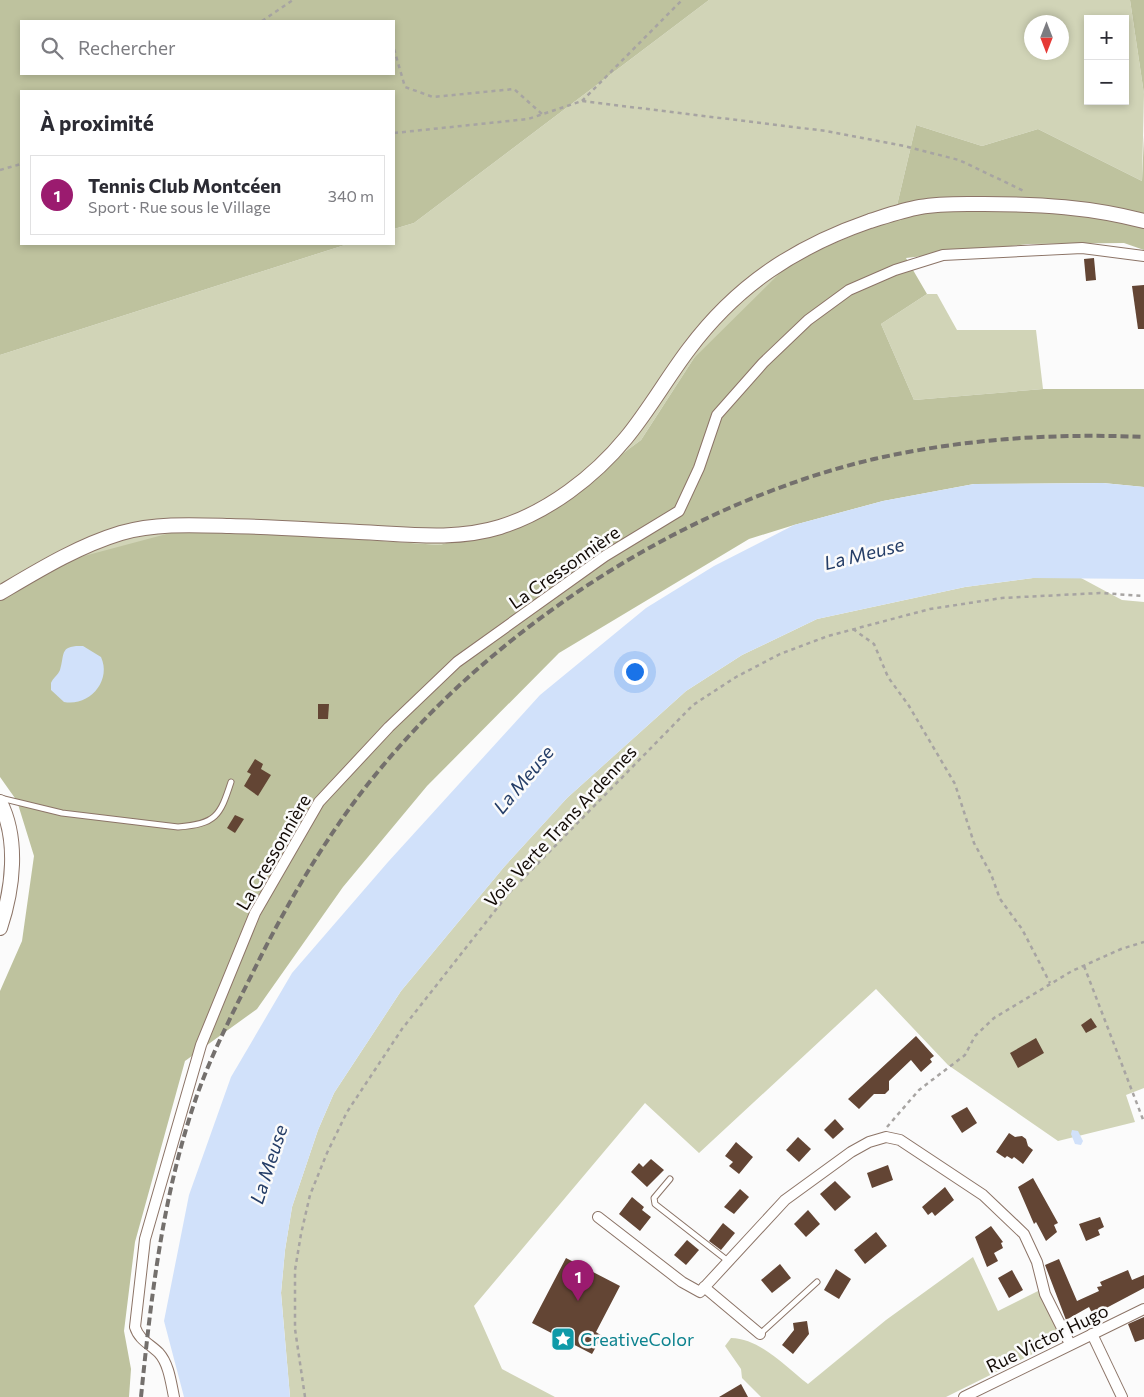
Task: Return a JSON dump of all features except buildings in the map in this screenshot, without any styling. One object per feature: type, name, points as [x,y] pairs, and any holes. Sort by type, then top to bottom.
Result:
[{"type":"street","points":[[0,592],[62,556],[124,532],[145,528],[188,525],[434,536],[478,533],[506,525],[540,510],[558,499],[611,454],[626,438],[689,349],[720,312],[766,271],[817,242],[887,216],[936,204],[1083,207],[1144,221]]},
{"type":"street","name":"La Cressonnière","points":[[174,1397],[168,1370],[159,1353],[140,1337],[135,1327],[145,1239],[201,1045],[255,913],[319,802],[389,728],[457,662],[605,556],[679,511],[699,468],[718,414],[763,363],[808,320],[849,290],[894,270],[943,255],[1082,248],[1144,256]]},
{"type":"street","points":[[0,802],[9,832],[12,854],[7,904],[0,928]]},
{"type":"street","points":[[598,1217],[682,1282],[700,1292],[785,1200],[851,1152],[869,1142],[886,1136],[900,1140],[983,1194],[1024,1234],[1037,1262],[1045,1294],[1070,1344]]},
{"type":"street","points":[[704,1287],[760,1334]]},
{"type":"street","name":"Rue Victor Hugo","points":[[964,1397],[1144,1309]]},
{"type":"street","points":[[1092,1334],[1122,1397]]},
{"type":"lane","points":[[0,798],[62,813],[178,827],[209,822],[222,808],[231,782]]},
{"type":"lane","points":[[670,1179],[654,1198],[655,1204],[728,1261]]},
{"type":"lane","points":[[760,1334],[817,1282]]},
{"type":"path","points":[[263,20],[292,0]]},
{"type":"path","points":[[582,101],[682,0]]},
{"type":"path","points":[[395,53],[405,88],[433,97],[514,89],[542,114]]},
{"type":"path","points":[[395,133],[528,119],[582,101],[826,131],[904,146],[959,160],[1029,193]]},
{"type":"path","points":[[0,170],[20,164]]},
{"type":"path","name":"Voie Verte Trans Ardennes","points":[[305,1397],[295,1329],[295,1270],[310,1195],[327,1153],[347,1112],[402,1028],[510,894],[693,705],[736,677],[780,654],[854,629],[930,609],[1002,598],[1100,593],[1144,596]]},
{"type":"path","points":[[854,629],[874,644],[888,677],[909,706],[955,784],[974,844],[991,874],[1000,899],[1022,929],[1050,983]]},
{"type":"path","points":[[886,1136],[886,1126],[919,1090],[965,1054],[975,1036],[994,1018],[1050,983],[1084,966],[1144,942]]},
{"type":"path","points":[[1084,966],[1144,1122]]},
{"type":"green space","points":[[0,0],[709,0],[414,223],[395,229],[395,90],[20,90],[20,245],[345,245],[0,355]]},
{"type":"green space","points":[[709,0],[1130,0],[1144,94],[1142,181],[1038,129],[982,146],[916,125],[894,218],[694,358],[641,440],[545,511],[440,545],[295,535],[0,595],[0,355],[345,245],[395,245],[395,229],[414,223]]},
{"type":"green space","points":[[1130,0],[1144,0],[1144,94]]},
{"type":"green space","points":[[916,125],[982,146],[1038,129],[1142,181],[1144,135],[1144,250],[1124,243],[1028,244],[906,258],[927,294],[881,324],[914,400],[1043,389],[1144,389],[1144,487],[1103,483],[974,484],[883,501],[794,525],[749,539],[559,653],[427,786],[343,887],[257,1009],[185,1061],[135,1242],[124,1331],[131,1369],[129,1397],[0,1397],[0,991],[22,941],[34,856],[17,801],[0,777],[0,595],[54,564],[174,532],[295,535],[440,545],[545,511],[641,440],[694,358],[791,262],[894,218]]},
{"type":"green space","points":[[927,294],[937,294],[957,330],[1036,330],[1043,389],[914,400],[881,324]]},
{"type":"green space","points":[[1033,578],[1081,578],[1122,600],[1144,602],[1144,1088],[1126,1095],[1135,1122],[1058,1141],[948,1065],[876,989],[699,1153],[645,1103],[474,1306],[502,1369],[555,1397],[290,1397],[281,1293],[285,1250],[292,1207],[318,1130],[334,1093],[401,991],[504,867],[567,798],[686,691],[742,655],[817,619],[965,587]]},
{"type":"green space","points":[[973,1257],[998,1311],[1040,1290],[1063,1339],[946,1397],[761,1397],[742,1378],[741,1369],[725,1346],[731,1338],[752,1343],[772,1355],[808,1384],[886,1320]]},
{"type":"water","name":"La Meuse","points":[[1103,483],[1144,487],[1144,579],[1033,578],[965,587],[817,619],[742,655],[686,691],[567,798],[504,867],[401,991],[334,1093],[318,1130],[292,1207],[285,1250],[281,1293],[290,1397],[184,1397],[164,1321],[189,1195],[231,1077],[292,973],[388,862],[540,695],[646,608],[714,566],[794,525],[883,501],[974,484]]},
{"type":"water","points":[[83,646],[101,657],[104,666],[101,683],[90,696],[82,700],[64,702],[51,690],[51,683],[60,670],[66,649]]},
{"type":"water","points":[[1072,1130],[1078,1131],[1083,1141],[1081,1145],[1075,1144],[1071,1134]]},
{"type":"railway","points":[[141,1397],[159,1250],[173,1178],[193,1107],[215,1050],[270,938],[327,842],[352,805],[401,745],[457,688],[518,635],[584,588],[653,546],[726,510],[799,481],[874,459],[975,442],[1042,437],[1144,437]]},
{"type":"place","name":"Tennis Club Montcéen","points":[[578,1301]]},
{"type":"place","name":"CreativeColor","points":[[563,1339]]}]
